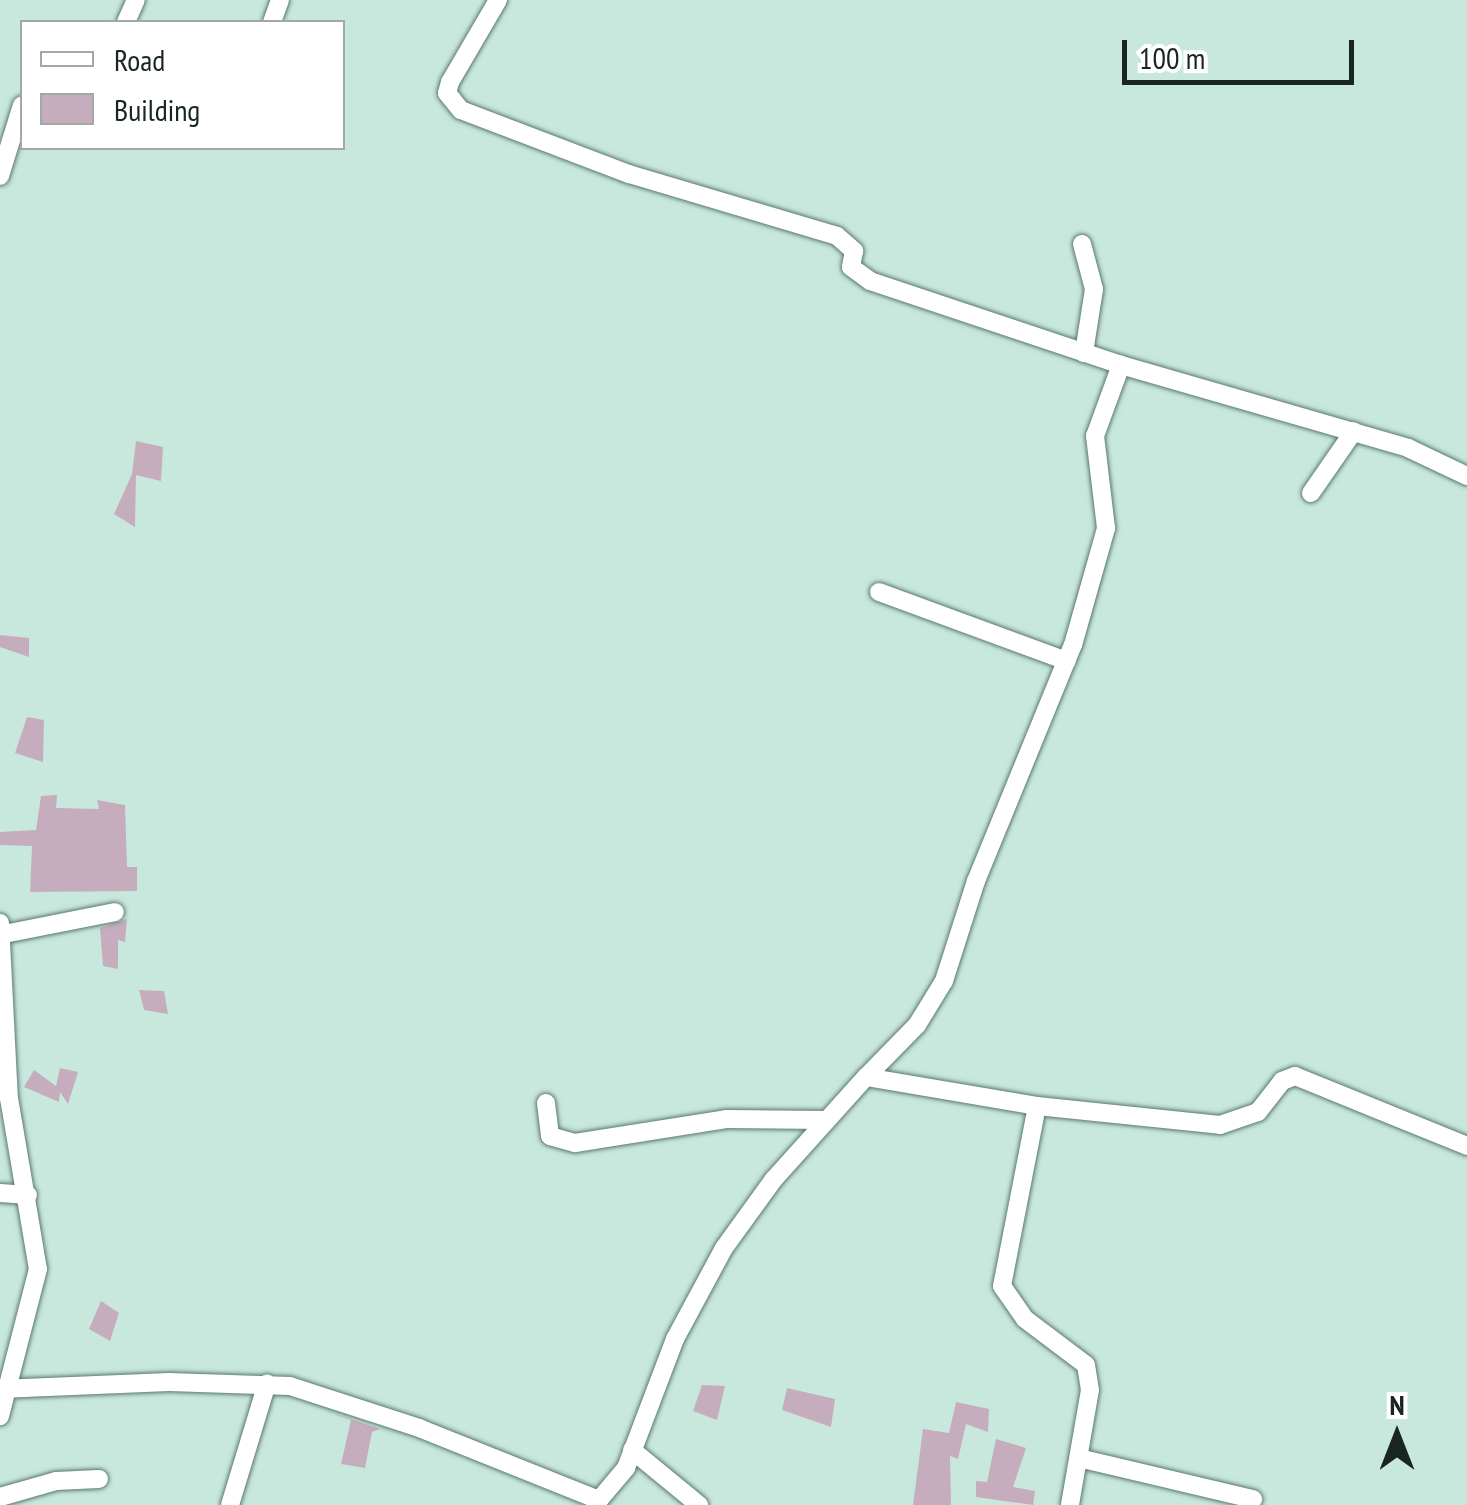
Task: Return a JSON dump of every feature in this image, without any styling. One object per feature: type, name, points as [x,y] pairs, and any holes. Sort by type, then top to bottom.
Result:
[{"type":"street","points":[[498,0],[450,82],[447,94],[460,110],[629,174],[837,236],[850,243],[857,274],[1121,365],[1354,431],[1467,476]]},
{"type":"street","points":[[0,176],[20,111]]},
{"type":"street","points":[[1082,244],[1094,289],[1084,353]]},
{"type":"street","points":[[5,1388],[267,1383],[402,1421],[578,1496],[606,1500],[632,1450],[675,1338],[724,1248],[825,1120],[917,1025],[944,981],[976,881],[1067,660],[1106,528],[1095,436],[1121,365]]},
{"type":"street","points":[[1311,493],[1354,431]]},
{"type":"street","points":[[879,592],[1067,660]]},
{"type":"street","points":[[0,1416],[38,1269],[4,1069],[2,928],[115,912]]},
{"type":"street","points":[[866,1077],[1037,1106],[1230,1124],[1258,1112],[1282,1081],[1295,1076],[1467,1146]]},
{"type":"street","points":[[546,1104],[550,1136],[575,1143],[726,1119],[825,1120]]},
{"type":"street","points":[[1037,1106],[1002,1286],[1025,1319],[1086,1366],[1090,1390],[1070,1505]]},
{"type":"street","points":[[0,1194],[28,1195]]},
{"type":"street","points":[[230,1505],[267,1383]]},
{"type":"street","points":[[632,1450],[699,1505]]},
{"type":"street","points":[[1079,1458],[1254,1499]]},
{"type":"street","points":[[0,1497],[56,1481],[99,1478]]},
{"type":"building","points":[[136,441],[163,447],[161,481],[136,475],[135,527],[114,514],[132,474]]},
{"type":"building","points":[[0,635],[29,638],[29,657],[0,647]]},
{"type":"building","points":[[27,717],[44,720],[43,762],[15,753]]},
{"type":"building","points":[[57,795],[56,808],[99,809],[97,800],[125,805],[127,867],[137,867],[137,891],[30,892],[32,846],[0,845],[0,832],[36,830],[41,796]]},
{"type":"building","points":[[127,919],[125,942],[118,940],[118,969],[103,966],[100,928]]},
{"type":"building","points":[[139,990],[164,991],[168,1014],[144,1010]]},
{"type":"building","points":[[60,1068],[78,1072],[68,1104],[60,1092],[59,1102],[24,1087],[34,1070],[56,1086]]},
{"type":"building","points":[[101,1301],[119,1313],[110,1341],[89,1329]]},
{"type":"building","points":[[702,1385],[725,1386],[717,1420],[693,1411]]},
{"type":"building","points":[[787,1388],[835,1399],[831,1427],[782,1410]]},
{"type":"building","points":[[956,1402],[989,1409],[988,1432],[966,1424],[958,1459],[950,1456],[951,1505],[913,1505],[923,1429],[949,1433]]},
{"type":"building","points":[[320,1409],[380,1429],[372,1432],[365,1468],[341,1464],[351,1420]]},
{"type":"building","points":[[996,1439],[1026,1448],[1013,1487],[1035,1491],[1033,1505],[976,1497],[976,1481],[987,1482]]}]
